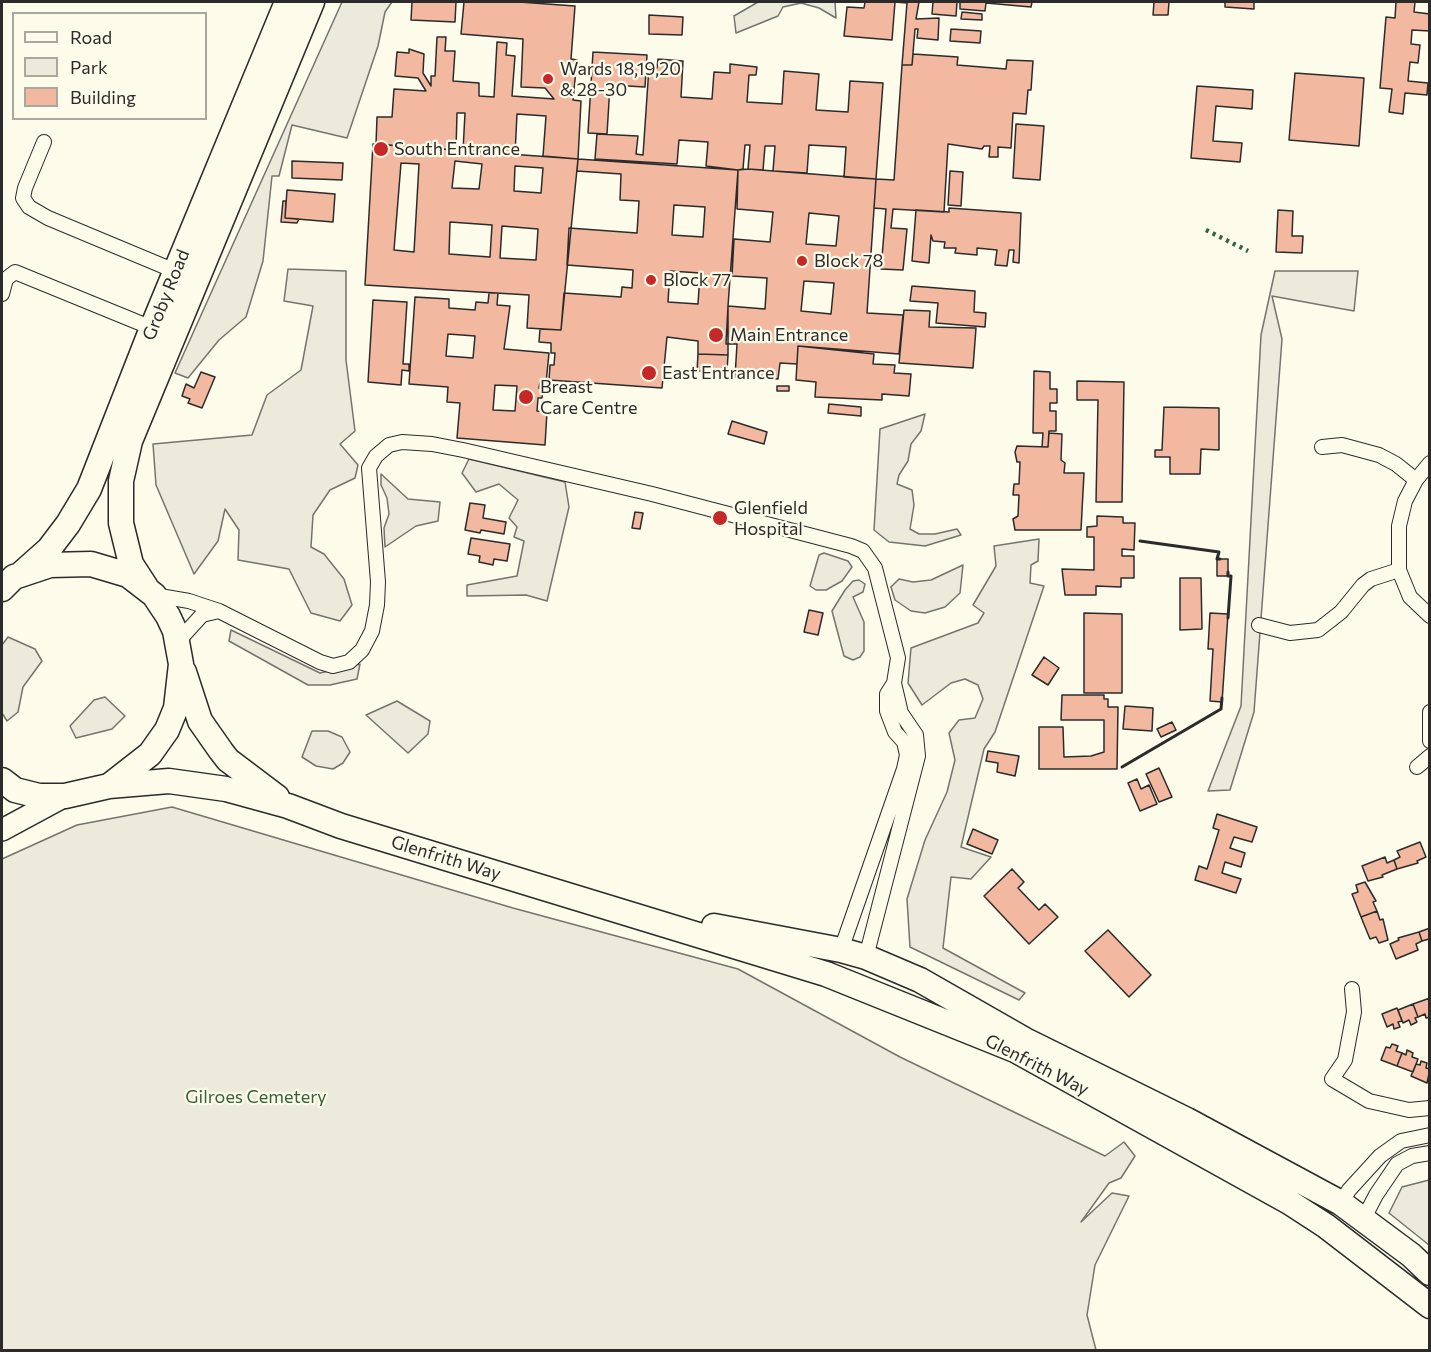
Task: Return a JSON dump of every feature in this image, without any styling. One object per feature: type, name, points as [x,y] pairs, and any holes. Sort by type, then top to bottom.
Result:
[{"type":"highway","name":"Groby Road","points":[[10,580],[48,549],[86,495],[152,328],[287,2]]},
{"type":"highway","name":"Groby Road","points":[[180,655],[168,616],[131,564],[121,523],[121,481],[130,441],[312,2]]},
{"type":"highway","points":[[10,580],[50,566],[91,564],[128,575],[150,591]]},
{"type":"highway","points":[[109,786],[150,754],[167,730],[176,708],[180,655]]},
{"type":"highway","name":"Glenfrith Way","points":[[180,655],[200,721],[221,751],[228,760],[288,806]]},
{"type":"highway","name":"Glenfrith Way","points":[[2,780],[28,794],[65,796],[109,786],[179,782],[226,789],[288,806],[340,826],[826,974],[1015,1050],[1289,1202],[1326,1226],[1430,1306]]},
{"type":"highway","name":"Glenfrith Way","points":[[605,907],[854,958],[920,980],[1025,1040],[1187,1120],[1341,1203],[1358,1222],[1412,1255],[1430,1273]]},
{"type":"highway","points":[[826,974],[845,972],[854,958],[1015,1050]]},
{"type":"highway","points":[[1326,1226],[1358,1222],[1430,1291]]},
{"type":"main road","points":[[2,830],[65,796]]},
{"type":"street","points":[[44,142],[25,188],[23,198],[29,207],[48,218],[175,272]]},
{"type":"street","points":[[2,294],[6,279],[15,272],[152,328]]},
{"type":"street","points":[[150,591],[219,612],[320,662],[333,666],[349,662],[362,650],[372,631],[377,605],[378,582],[369,468],[376,456],[389,446],[411,442],[463,450],[712,509],[863,551],[875,568],[898,658],[894,683],[901,713],[916,735],[918,756],[854,958]]},
{"type":"street","points":[[1322,447],[1342,445],[1379,455],[1396,464],[1416,480]]},
{"type":"street","points":[[1430,463],[1416,480],[1405,501],[1399,526],[1399,570],[1410,597],[1430,616]]},
{"type":"street","points":[[1259,626],[1290,633],[1318,630],[1330,622],[1371,579],[1399,570]]},
{"type":"street","points":[[180,655],[183,637],[202,615],[219,612]]},
{"type":"street","points":[[854,958],[907,754],[904,742],[894,732],[887,711],[887,694],[894,683]]},
{"type":"street","points":[[1430,712],[1430,741]]},
{"type":"street","points":[[1417,766],[1430,756]]},
{"type":"street","points":[[1352,989],[1354,1012],[1345,1060],[1332,1079],[1369,1101],[1409,1110],[1430,1108]]},
{"type":"street","points":[[1341,1203],[1349,1190],[1380,1156],[1401,1141],[1430,1135]]},
{"type":"street","points":[[1358,1222],[1397,1164],[1412,1156],[1430,1153]]},
{"type":"green space","points":[[342,2],[392,2],[385,12],[378,46],[347,138],[292,125],[279,176],[272,176],[263,261],[246,317],[219,340],[188,378],[175,373]]},
{"type":"green space","points":[[758,2],[835,2],[836,18],[819,8],[801,3],[783,7],[778,16],[736,33],[734,16]]},
{"type":"green space","points":[[288,269],[346,271],[346,360],[355,431],[340,444],[358,465],[355,478],[330,490],[313,515],[311,547],[324,554],[344,579],[352,605],[340,621],[311,613],[289,569],[238,560],[239,530],[225,509],[218,541],[194,574],[156,485],[153,444],[252,435],[267,395],[301,370],[313,306],[284,301]]},
{"type":"green space","points":[[1275,271],[1358,271],[1354,311],[1272,296],[1282,339],[1254,712],[1230,790],[1208,791],[1241,706],[1261,335]]},
{"type":"green space","points":[[925,414],[921,431],[911,444],[908,461],[899,475],[897,484],[912,490],[914,505],[910,529],[919,534],[935,534],[957,529],[961,535],[925,546],[889,542],[874,530],[880,429]]},
{"type":"green space","points":[[469,459],[565,482],[569,507],[547,601],[526,595],[467,596],[467,585],[517,576],[524,541],[514,537],[517,527],[509,518],[518,500],[499,484],[476,492],[462,473]]},
{"type":"green space","points":[[381,474],[408,499],[440,502],[438,521],[416,526],[385,547],[384,528],[389,514],[387,498],[381,485]]},
{"type":"green space","points":[[1039,539],[1038,561],[1031,565],[1030,583],[1044,586],[995,732],[984,749],[961,847],[991,857],[971,879],[951,877],[943,948],[1025,993],[1019,1000],[910,947],[907,899],[925,840],[947,792],[955,760],[949,733],[959,720],[975,718],[983,699],[978,685],[965,679],[951,683],[922,705],[908,683],[911,648],[978,623],[984,613],[973,605],[996,566],[994,546]]},
{"type":"green space","points":[[824,553],[848,561],[852,567],[842,581],[826,590],[816,590],[810,586],[819,555]]},
{"type":"green space","points":[[963,565],[960,593],[945,607],[925,613],[911,611],[895,600],[891,587],[899,579],[913,582],[931,580]]},
{"type":"green space","points":[[859,580],[865,584],[863,592],[853,597],[864,622],[864,651],[860,657],[853,660],[844,656],[832,611],[845,590],[853,581]]},
{"type":"green space","points":[[231,630],[320,673],[360,664],[357,679],[330,685],[308,685],[229,641]]},
{"type":"green space","points":[[8,637],[35,649],[42,661],[23,687],[18,712],[7,721],[2,713],[2,645]]},
{"type":"green space","points":[[105,697],[125,716],[112,729],[76,738],[70,726],[94,700]]},
{"type":"green space","points":[[397,701],[430,721],[428,734],[408,753],[366,715]]},
{"type":"green space","points":[[312,731],[328,731],[342,737],[350,752],[343,763],[333,769],[316,766],[302,757]]},
{"type":"green space","name":"Gilroes Cemetery","points":[[172,807],[513,908],[738,969],[900,1057],[1105,1156],[1124,1142],[1135,1156],[1121,1178],[1109,1183],[1081,1222],[1112,1193],[1129,1196],[1095,1265],[1087,1315],[1096,1350],[2,1350],[2,859],[77,825]]},
{"type":"green space","points":[[1430,1180],[1429,1245],[1389,1213],[1402,1187]]},
{"type":"building","points":[[412,2],[456,2],[455,22],[411,20]]},
{"type":"building","name":"Wards 18,19,20 & 28-30","points":[[464,2],[519,2],[575,6],[571,59],[577,60],[573,100],[581,101],[578,159],[543,156],[546,116],[517,114],[515,154],[463,151],[465,113],[457,113],[456,150],[376,144],[377,117],[392,117],[394,89],[426,91],[418,78],[395,76],[397,52],[409,53],[409,49],[424,54],[423,73],[431,86],[431,76],[435,76],[437,37],[446,37],[445,51],[455,51],[453,81],[479,83],[479,96],[494,97],[497,42],[507,43],[506,55],[515,56],[512,96],[554,99],[545,88],[521,87],[523,39],[461,34]]},
{"type":"building","points":[[865,2],[895,2],[892,40],[844,36],[847,7],[864,8]]},
{"type":"building","points":[[895,2],[919,2],[916,19],[939,18],[938,40],[917,38],[918,29],[915,29],[912,65],[902,65],[907,3]]},
{"type":"building","points":[[933,2],[957,2],[956,16],[932,14]]},
{"type":"building","points":[[960,2],[1032,2],[1031,7],[986,3],[985,11],[960,9]]},
{"type":"building","points":[[1154,2],[1169,2],[1168,15],[1153,15]]},
{"type":"building","points":[[1225,2],[1254,2],[1254,9],[1225,7]]},
{"type":"building","points":[[1396,2],[1415,2],[1414,12],[1430,14],[1430,31],[1412,30],[1411,44],[1420,45],[1418,63],[1410,62],[1408,81],[1428,83],[1427,95],[1405,93],[1403,114],[1389,112],[1392,89],[1380,88],[1386,17],[1395,18]]},
{"type":"building","points":[[962,12],[982,14],[982,20],[961,19]]},
{"type":"building","points":[[649,15],[683,17],[682,35],[649,34]]},
{"type":"building","points":[[951,29],[981,31],[980,43],[950,41]]},
{"type":"building","points":[[593,52],[647,55],[645,87],[610,85],[607,134],[588,133]]},
{"type":"building","points":[[913,54],[958,57],[957,65],[1006,69],[1007,60],[1033,61],[1031,90],[1028,90],[1026,114],[1013,113],[1011,148],[998,147],[998,157],[989,157],[990,146],[984,146],[982,149],[948,144],[944,212],[893,209],[891,228],[907,229],[903,270],[881,269],[886,209],[874,208],[876,179],[894,180],[902,65],[912,65]]},
{"type":"building","points":[[658,59],[683,61],[681,97],[712,99],[714,72],[730,73],[730,64],[757,67],[756,75],[749,75],[747,102],[782,104],[784,71],[819,74],[816,110],[848,112],[850,81],[883,83],[876,179],[844,177],[846,147],[809,145],[807,173],[773,171],[775,146],[765,146],[763,170],[748,169],[750,145],[745,145],[743,169],[738,170],[706,166],[708,142],[679,140],[677,164],[595,159],[597,134],[638,136],[636,154],[643,155],[649,67],[657,68]]},
{"type":"building","points":[[1295,73],[1364,78],[1359,146],[1289,140]]},
{"type":"building","points":[[1197,86],[1253,90],[1252,109],[1216,106],[1213,141],[1242,143],[1240,162],[1191,158]]},
{"type":"building","points":[[1016,124],[1044,126],[1040,180],[1013,178]]},
{"type":"building","points":[[373,144],[578,159],[561,330],[527,328],[529,295],[365,285]],"holes":[[[455,161],[482,164],[479,189],[452,188]],[[401,163],[419,164],[414,252],[394,250]],[[515,166],[543,168],[541,193],[514,191]],[[450,222],[492,225],[490,257],[449,254]],[[502,226],[538,229],[536,260],[500,258]]]},
{"type":"building","name":"Block 77","points":[[578,159],[738,170],[728,306],[728,355],[698,354],[698,341],[667,337],[662,388],[549,380],[550,365],[554,365],[555,353],[551,353],[551,343],[539,342],[540,329],[561,330],[564,293],[621,297],[622,287],[632,288],[633,270],[567,265],[569,228],[637,233],[639,201],[620,200],[621,174],[577,171]],"holes":[[[674,205],[705,207],[703,237],[672,235]],[[670,271],[700,273],[698,304],[668,302]]]},
{"type":"building","points":[[292,161],[343,163],[342,180],[292,178]]},
{"type":"building","name":"Block 78","points":[[738,170],[876,179],[867,313],[903,315],[899,354],[798,346],[797,364],[780,363],[778,379],[735,377],[737,344],[726,344],[728,306],[765,309],[767,278],[732,276],[734,239],[770,242],[773,212],[737,209]],"holes":[[[809,213],[839,216],[836,246],[806,244]],[[804,281],[834,283],[831,314],[801,311]]]},
{"type":"building","points":[[950,171],[963,172],[961,206],[948,205]]},
{"type":"building","points":[[287,190],[335,194],[333,222],[285,218]]},
{"type":"building","points":[[283,201],[286,201],[285,218],[299,219],[297,223],[281,222]]},
{"type":"building","points":[[949,208],[1021,213],[1019,263],[1013,262],[1014,250],[1009,250],[1007,266],[995,265],[997,250],[977,248],[977,255],[955,253],[956,248],[944,248],[945,242],[933,241],[931,235],[929,263],[912,261],[916,210],[949,212]]},
{"type":"building","points":[[1278,210],[1293,211],[1292,236],[1303,236],[1302,253],[1276,252]]},
{"type":"building","points":[[912,286],[975,291],[974,312],[986,313],[985,327],[936,323],[938,303],[910,301]]},
{"type":"building","points":[[489,293],[498,293],[497,305],[510,306],[504,349],[549,353],[546,383],[540,382],[539,388],[543,389],[542,398],[538,398],[537,411],[547,412],[545,445],[457,438],[460,403],[447,402],[448,387],[409,384],[415,297],[449,299],[449,308],[475,310],[476,302],[488,303]],"holes":[[[448,334],[475,336],[473,358],[446,356]],[[495,385],[517,386],[515,411],[493,410]]]},
{"type":"building","points":[[373,300],[407,302],[403,364],[409,364],[409,371],[402,370],[401,385],[368,382]]},
{"type":"building","points":[[904,310],[930,311],[929,327],[976,328],[973,368],[899,363]]},
{"type":"building","points":[[798,346],[874,354],[873,364],[895,365],[894,373],[911,374],[909,396],[882,394],[882,400],[815,397],[816,382],[796,380]]},
{"type":"building","points":[[698,354],[728,355],[727,371],[697,371]]},
{"type":"building","points":[[1034,371],[1050,372],[1050,389],[1057,389],[1057,403],[1050,403],[1050,411],[1056,411],[1056,431],[1049,431],[1048,447],[1042,447],[1043,433],[1033,433]]},
{"type":"building","points":[[201,372],[215,377],[202,408],[188,403],[190,399],[182,396],[186,384],[194,388]]},
{"type":"building","points":[[1077,381],[1124,382],[1122,502],[1096,502],[1098,400],[1077,400]]},
{"type":"building","points":[[777,386],[789,386],[789,391],[777,391]]},
{"type":"building","points":[[829,404],[861,407],[861,416],[828,413]]},
{"type":"building","points":[[1164,407],[1219,408],[1219,450],[1201,449],[1200,474],[1170,474],[1170,457],[1155,457],[1155,450],[1162,450]]},
{"type":"building","points":[[732,421],[767,432],[764,444],[728,434]]},
{"type":"building","points":[[1049,433],[1062,434],[1061,460],[1065,463],[1064,473],[1084,473],[1081,530],[1015,530],[1013,519],[1018,516],[1019,495],[1013,495],[1014,484],[1019,484],[1020,462],[1017,462],[1015,452],[1017,446],[1048,447]]},
{"type":"building","points":[[470,503],[485,505],[483,518],[506,522],[504,534],[465,530]]},
{"type":"building","points":[[635,512],[643,513],[640,529],[632,528]]},
{"type":"building","points":[[1097,516],[1123,517],[1123,523],[1135,523],[1134,550],[1122,549],[1122,556],[1134,556],[1134,578],[1121,578],[1121,587],[1096,586],[1096,595],[1065,595],[1062,569],[1094,570],[1094,537],[1087,537],[1087,527],[1097,526]]},
{"type":"building","points":[[471,538],[510,544],[507,561],[494,559],[493,565],[479,562],[480,556],[468,554]]},
{"type":"building","points":[[1217,559],[1228,559],[1228,576],[1217,576]]},
{"type":"building","points":[[1180,578],[1201,578],[1202,629],[1180,630]]},
{"type":"building","points":[[809,610],[823,613],[818,635],[804,632]]},
{"type":"building","points":[[1084,613],[1122,614],[1122,693],[1084,693]]},
{"type":"building","points":[[1210,613],[1228,614],[1222,702],[1210,701],[1213,649],[1208,649]]},
{"type":"building","points":[[1044,657],[1059,668],[1048,685],[1032,675]]},
{"type":"building","points":[[1062,695],[1104,695],[1104,699],[1108,699],[1108,707],[1118,707],[1117,769],[1039,769],[1039,727],[1063,727],[1064,757],[1091,756],[1104,752],[1104,720],[1061,720]]},
{"type":"building","points":[[1125,706],[1153,708],[1152,731],[1123,729]]},
{"type":"building","points":[[1172,722],[1176,730],[1161,737],[1157,729]]},
{"type":"building","points":[[988,751],[1019,756],[1015,776],[997,772],[998,763],[986,761]]},
{"type":"building","points":[[1159,768],[1172,797],[1159,802],[1146,774]]},
{"type":"building","points":[[1137,779],[1141,789],[1149,785],[1157,804],[1140,811],[1128,783]]},
{"type":"building","points":[[1217,814],[1257,827],[1252,842],[1234,837],[1230,848],[1245,853],[1241,867],[1225,862],[1222,873],[1241,879],[1236,893],[1195,880],[1199,866],[1207,869],[1219,830],[1213,828]]},
{"type":"building","points":[[973,829],[998,840],[992,854],[967,844]]},
{"type":"building","points":[[1420,842],[1426,857],[1417,861],[1418,863],[1397,869],[1394,860],[1400,857],[1397,851]]},
{"type":"building","points":[[1385,857],[1387,863],[1394,860],[1397,869],[1382,875],[1383,877],[1368,881],[1362,866]]},
{"type":"building","points":[[1012,869],[1024,882],[1018,888],[1039,910],[1045,904],[1058,917],[1029,944],[984,896]]},
{"type":"building","points":[[1365,882],[1376,901],[1373,902],[1377,911],[1361,917],[1352,894],[1358,892],[1356,885]]},
{"type":"building","points":[[1377,911],[1380,920],[1383,919],[1388,940],[1379,943],[1376,937],[1370,939],[1361,917]]},
{"type":"building","points":[[1430,928],[1430,941],[1429,939],[1422,941],[1419,932]]},
{"type":"building","points":[[1108,930],[1151,975],[1129,997],[1085,951]]},
{"type":"building","points":[[1419,932],[1422,941],[1416,944],[1418,950],[1396,959],[1390,944],[1399,940],[1398,938]]},
{"type":"building","points":[[1430,998],[1430,1017],[1426,1018],[1425,1014],[1418,1017],[1413,1004]]},
{"type":"building","points":[[1413,1004],[1418,1017],[1415,1018],[1417,1022],[1411,1025],[1409,1020],[1403,1023],[1398,1010]]},
{"type":"building","points":[[1397,1008],[1402,1021],[1398,1022],[1400,1027],[1394,1029],[1393,1024],[1387,1027],[1382,1014]]},
{"type":"building","points":[[1392,1044],[1398,1046],[1396,1051],[1402,1053],[1397,1066],[1381,1060],[1386,1047],[1390,1048]]},
{"type":"building","points":[[1407,1050],[1413,1053],[1412,1057],[1418,1059],[1413,1072],[1397,1066],[1402,1053],[1406,1055]]},
{"type":"building","points":[[1421,1061],[1427,1063],[1426,1068],[1430,1069],[1427,1083],[1411,1076],[1416,1064],[1420,1065]]},
{"type":"hedge","points":[[1206,230],[1248,251]]},
{"type":"wall","points":[[1140,541],[1219,552],[1217,559],[1220,559]]},
{"type":"wall","points":[[1228,572],[1228,576],[1231,576],[1228,618]]},
{"type":"wall","points":[[1122,767],[1221,709],[1222,698]]},
{"type":"place","name":"Wards 18,19,20 & 28-30","points":[[548,79]]},
{"type":"place","name":"South Entrance","points":[[381,149]]},
{"type":"place","name":"Block 78","points":[[802,261]]},
{"type":"place","name":"Block 77","points":[[651,280]]},
{"type":"place","name":"Main Entrance","points":[[716,335]]},
{"type":"place","name":"East Entrance","points":[[649,373]]},
{"type":"place","name":"Breast Care Centre","points":[[526,397]]},
{"type":"place","name":"Glenfield Hospital","points":[[720,518]]}]
